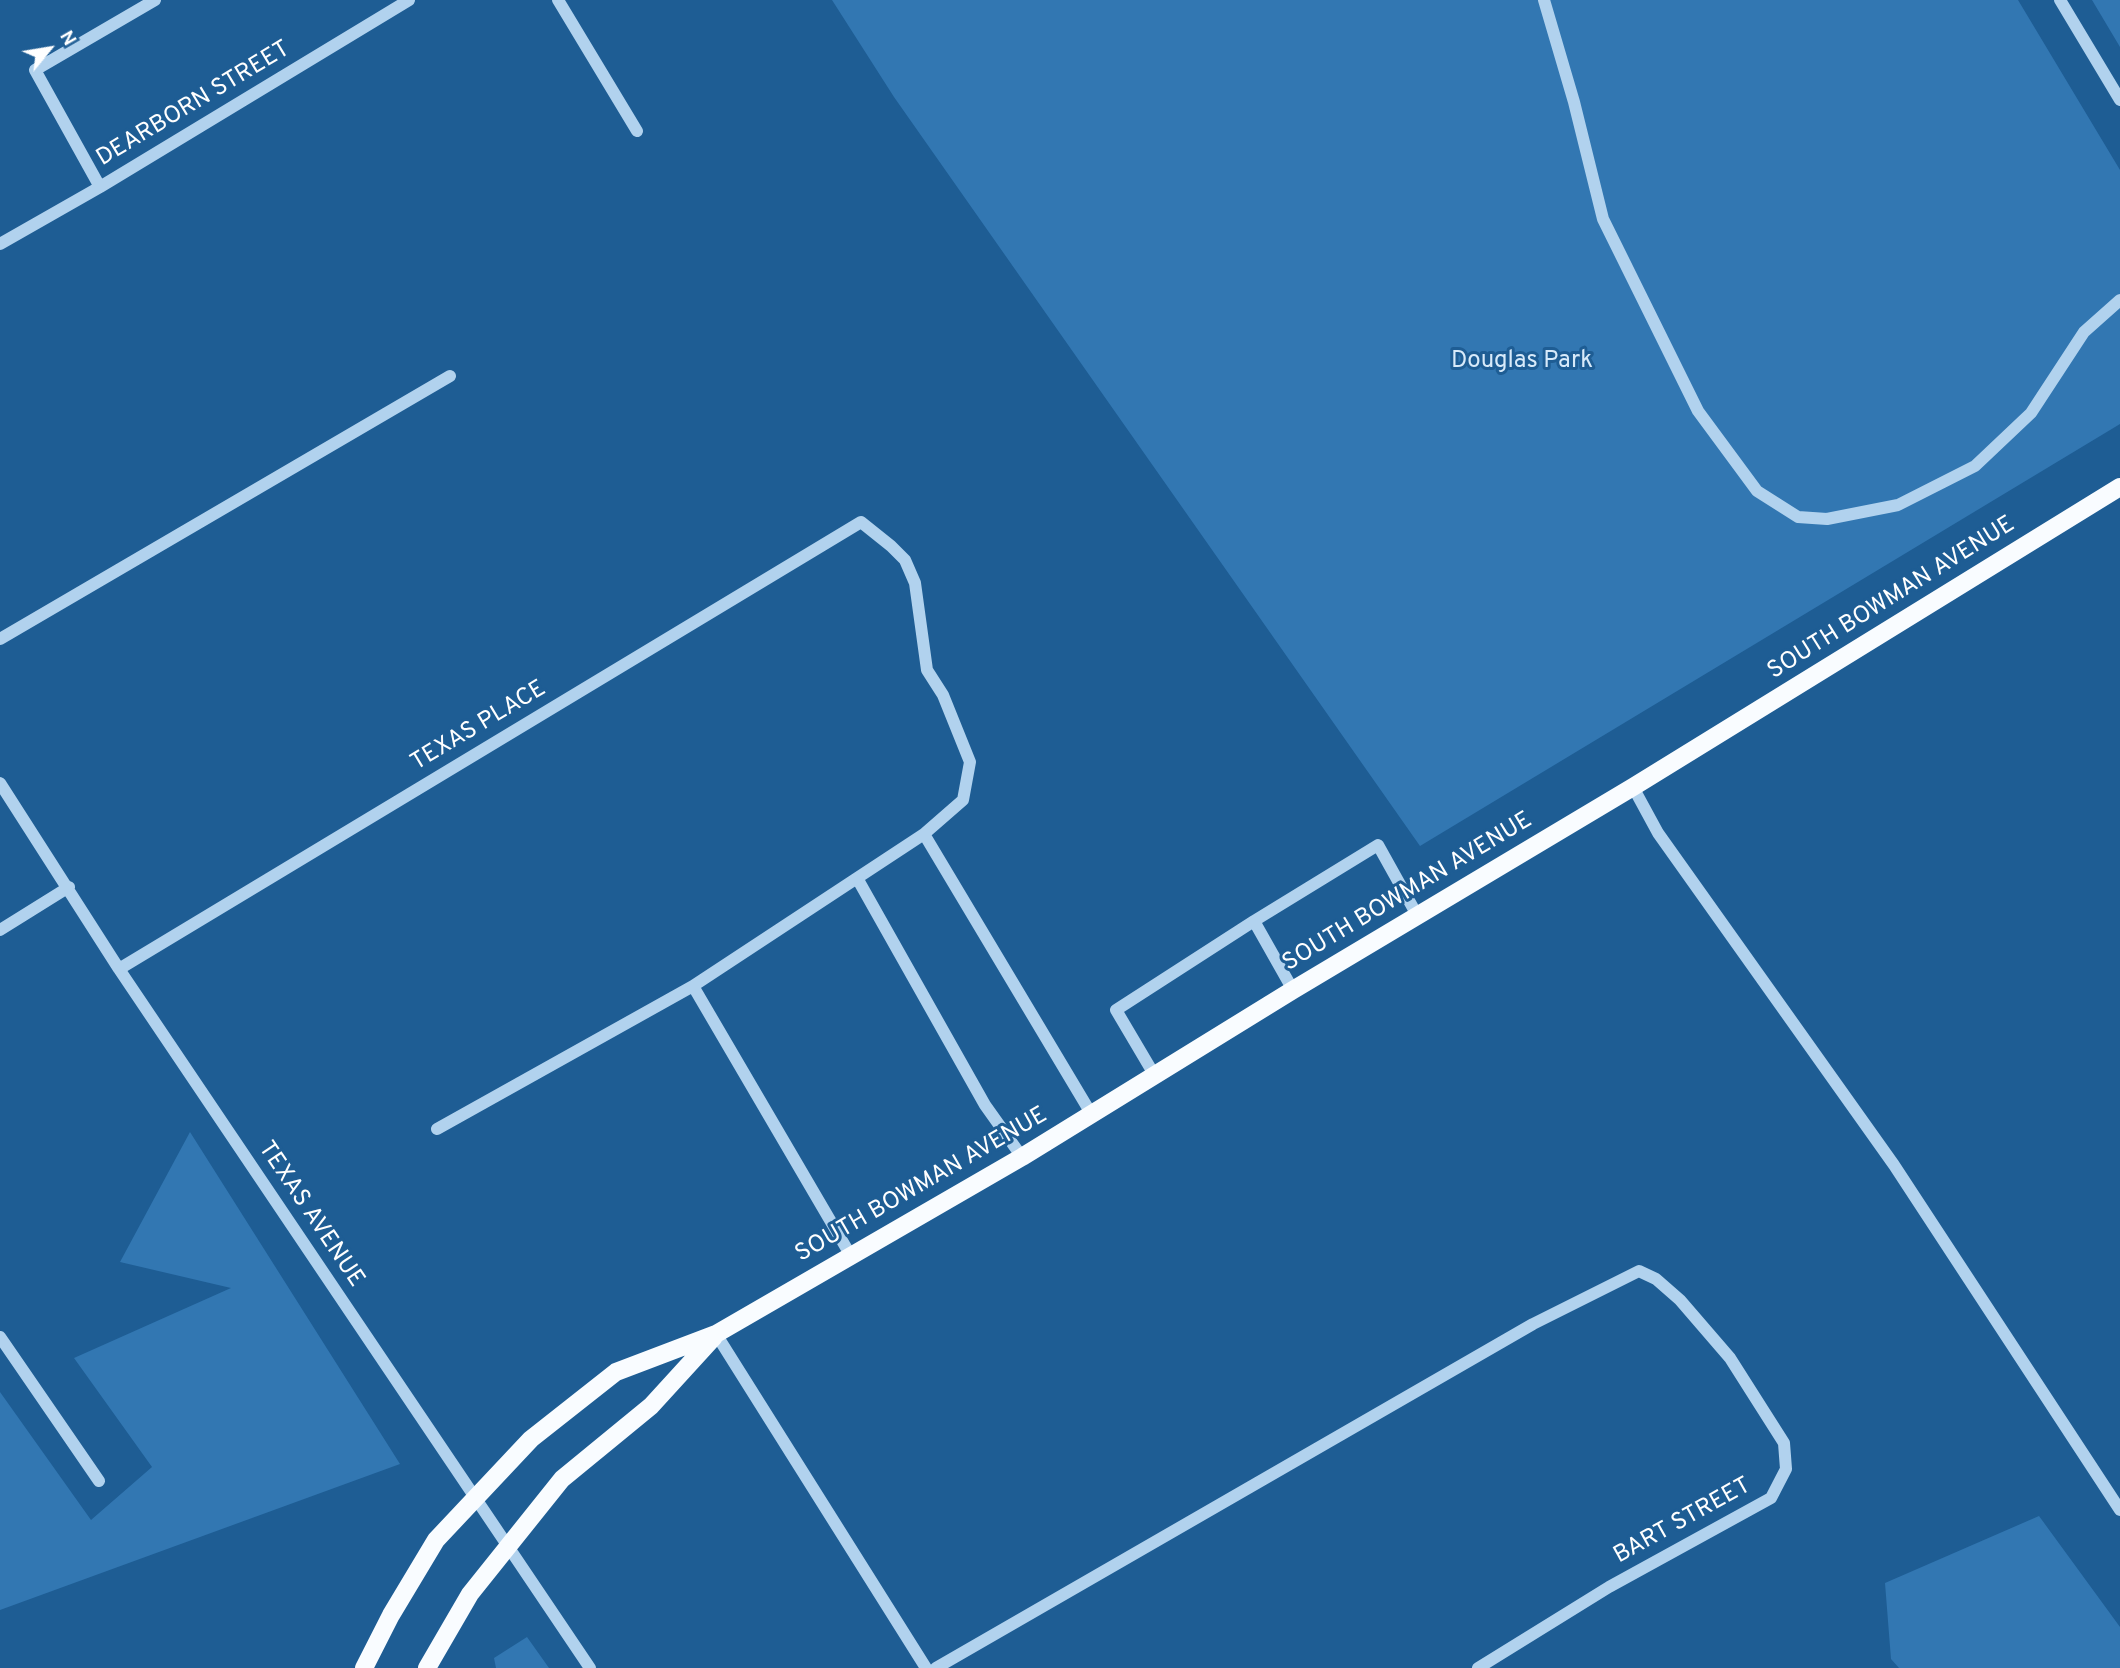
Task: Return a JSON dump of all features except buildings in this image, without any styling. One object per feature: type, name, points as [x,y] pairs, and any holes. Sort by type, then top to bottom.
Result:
[{"type":"main road","name":"SOUTH BOWMAN AVENUE","points":[[364,1668],[391,1615],[436,1540],[531,1439],[616,1372],[716,1334],[1022,1157],[1293,990],[1633,787],[2120,487]]},
{"type":"main road","name":"SOUTH BOWMAN AVENUE","points":[[428,1668],[470,1594],[562,1479],[651,1406],[716,1334]]},
{"type":"street","points":[[100,187],[35,70],[155,0]]},
{"type":"street","name":"DEARBORN STREET","points":[[0,244],[100,187],[409,0]]},
{"type":"street","points":[[558,0],[637,131]]},
{"type":"street","points":[[1544,0],[1574,102],[1602,219],[1698,411],[1758,491],[1798,517],[1828,519],[1898,505],[1975,466],[2031,413],[2084,332],[2120,300]]},
{"type":"street","points":[[2060,0],[2120,100]]},
{"type":"street","points":[[0,639],[450,376]]},
{"type":"street","name":"TEXAS PLACE","points":[[119,969],[861,522],[905,560],[915,583],[927,670],[943,695],[970,762],[963,800],[924,834]]},
{"type":"street","name":"TEXAS AVENUE","points":[[0,783],[119,969],[590,1668]]},
{"type":"street","points":[[1633,787],[1658,833],[1894,1165],[2120,1510]]},
{"type":"street","points":[[438,1129],[693,986],[924,834],[1092,1115]]},
{"type":"street","points":[[1155,1076],[1116,1010],[1254,921],[1378,845],[1417,915]]},
{"type":"street","points":[[857,878],[982,1100],[1022,1157]]},
{"type":"street","points":[[0,930],[69,887]]},
{"type":"street","points":[[1254,921],[1293,990]]},
{"type":"street","points":[[693,986],[851,1256]]},
{"type":"street","name":"BART STREET","points":[[936,1668],[1533,1324],[1639,1271],[1656,1279],[1680,1300],[1730,1358],[1784,1443],[1786,1469],[1771,1497],[1609,1587],[1478,1668]]},
{"type":"street","points":[[716,1334],[926,1668]]},
{"type":"street","points":[[0,1337],[99,1481]]},
{"type":"green space","name":"Douglas Park","points":[[832,0],[2018,0],[2120,170],[2120,424],[1420,846],[894,97]]},
{"type":"green space","points":[[2092,0],[2120,0],[2120,47]]},
{"type":"green space","points":[[190,1132],[400,1464],[0,1610],[0,1392],[91,1520],[152,1467],[74,1358],[231,1288],[120,1262]]},
{"type":"green space","points":[[2039,1516],[2120,1627],[2120,1668],[1899,1668],[1891,1659],[1885,1583]]},
{"type":"green space","points":[[527,1637],[549,1668],[496,1668],[494,1658]]}]
